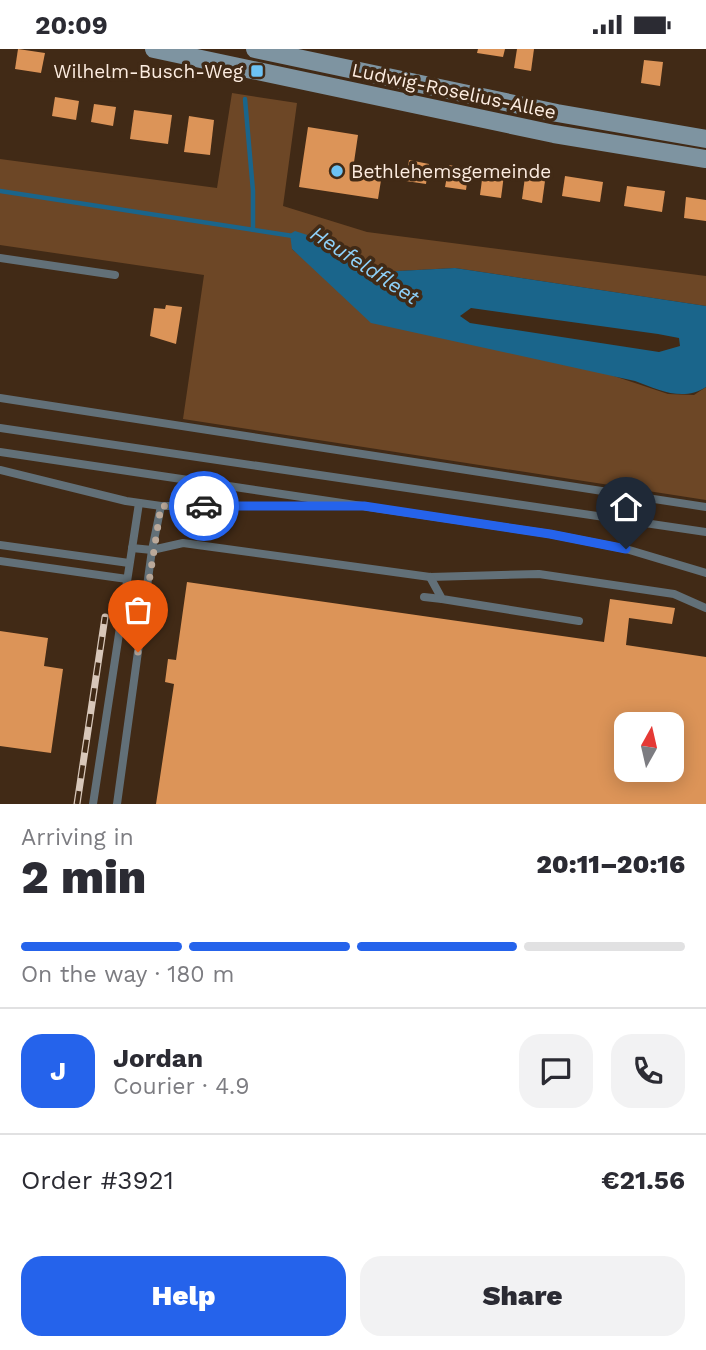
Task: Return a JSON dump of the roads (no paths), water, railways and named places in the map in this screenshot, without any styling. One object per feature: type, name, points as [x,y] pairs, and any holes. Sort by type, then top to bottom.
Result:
[{"type":"main road","name":"Ludwig-Roselius-Allee","points":[[154,49],[554,134],[706,159]]},
{"type":"main road","name":"Ludwig-Roselius-Allee","points":[[255,49],[557,113],[706,139]]},
{"type":"lane","points":[[0,258],[115,275]]},
{"type":"lane","points":[[0,398],[706,507]]},
{"type":"lane","points":[[0,428],[706,532]]},
{"type":"lane","points":[[0,452],[550,534],[626,549],[706,573]]},
{"type":"lane","points":[[0,470],[161,506],[364,506]]},
{"type":"lane","points":[[93,804],[139,503]]},
{"type":"lane","points":[[117,804],[152,550],[161,506]]},
{"type":"lane","points":[[132,548],[152,550],[183,543],[430,577],[539,574],[674,594],[706,608]]},
{"type":"lane","points":[[0,545],[130,563]]},
{"type":"lane","points":[[0,561],[127,579]]},
{"type":"lane","points":[[430,577],[442,599]]},
{"type":"lane","points":[[424,597],[579,621]]},
{"type":"water","points":[[295,231],[335,244],[379,272],[455,268],[706,306],[706,387],[689,394],[671,393],[635,381],[371,323],[292,249],[290,234]],"holes":[[[471,308],[679,338],[680,346],[659,352],[470,323],[460,316]]]},
{"type":"waterway","points":[[245,99],[253,191],[253,230]]},
{"type":"waterway","name":"Heufeldfleet","points":[[0,191],[293,236]]},
{"type":"railway","points":[[77,804],[105,617]]},
{"type":"place","name":"Wilhelm-Busch-Weg","points":[[257,71]]},
{"type":"place","name":"Bethlehemsgemeinde","points":[[337,171]]}]
